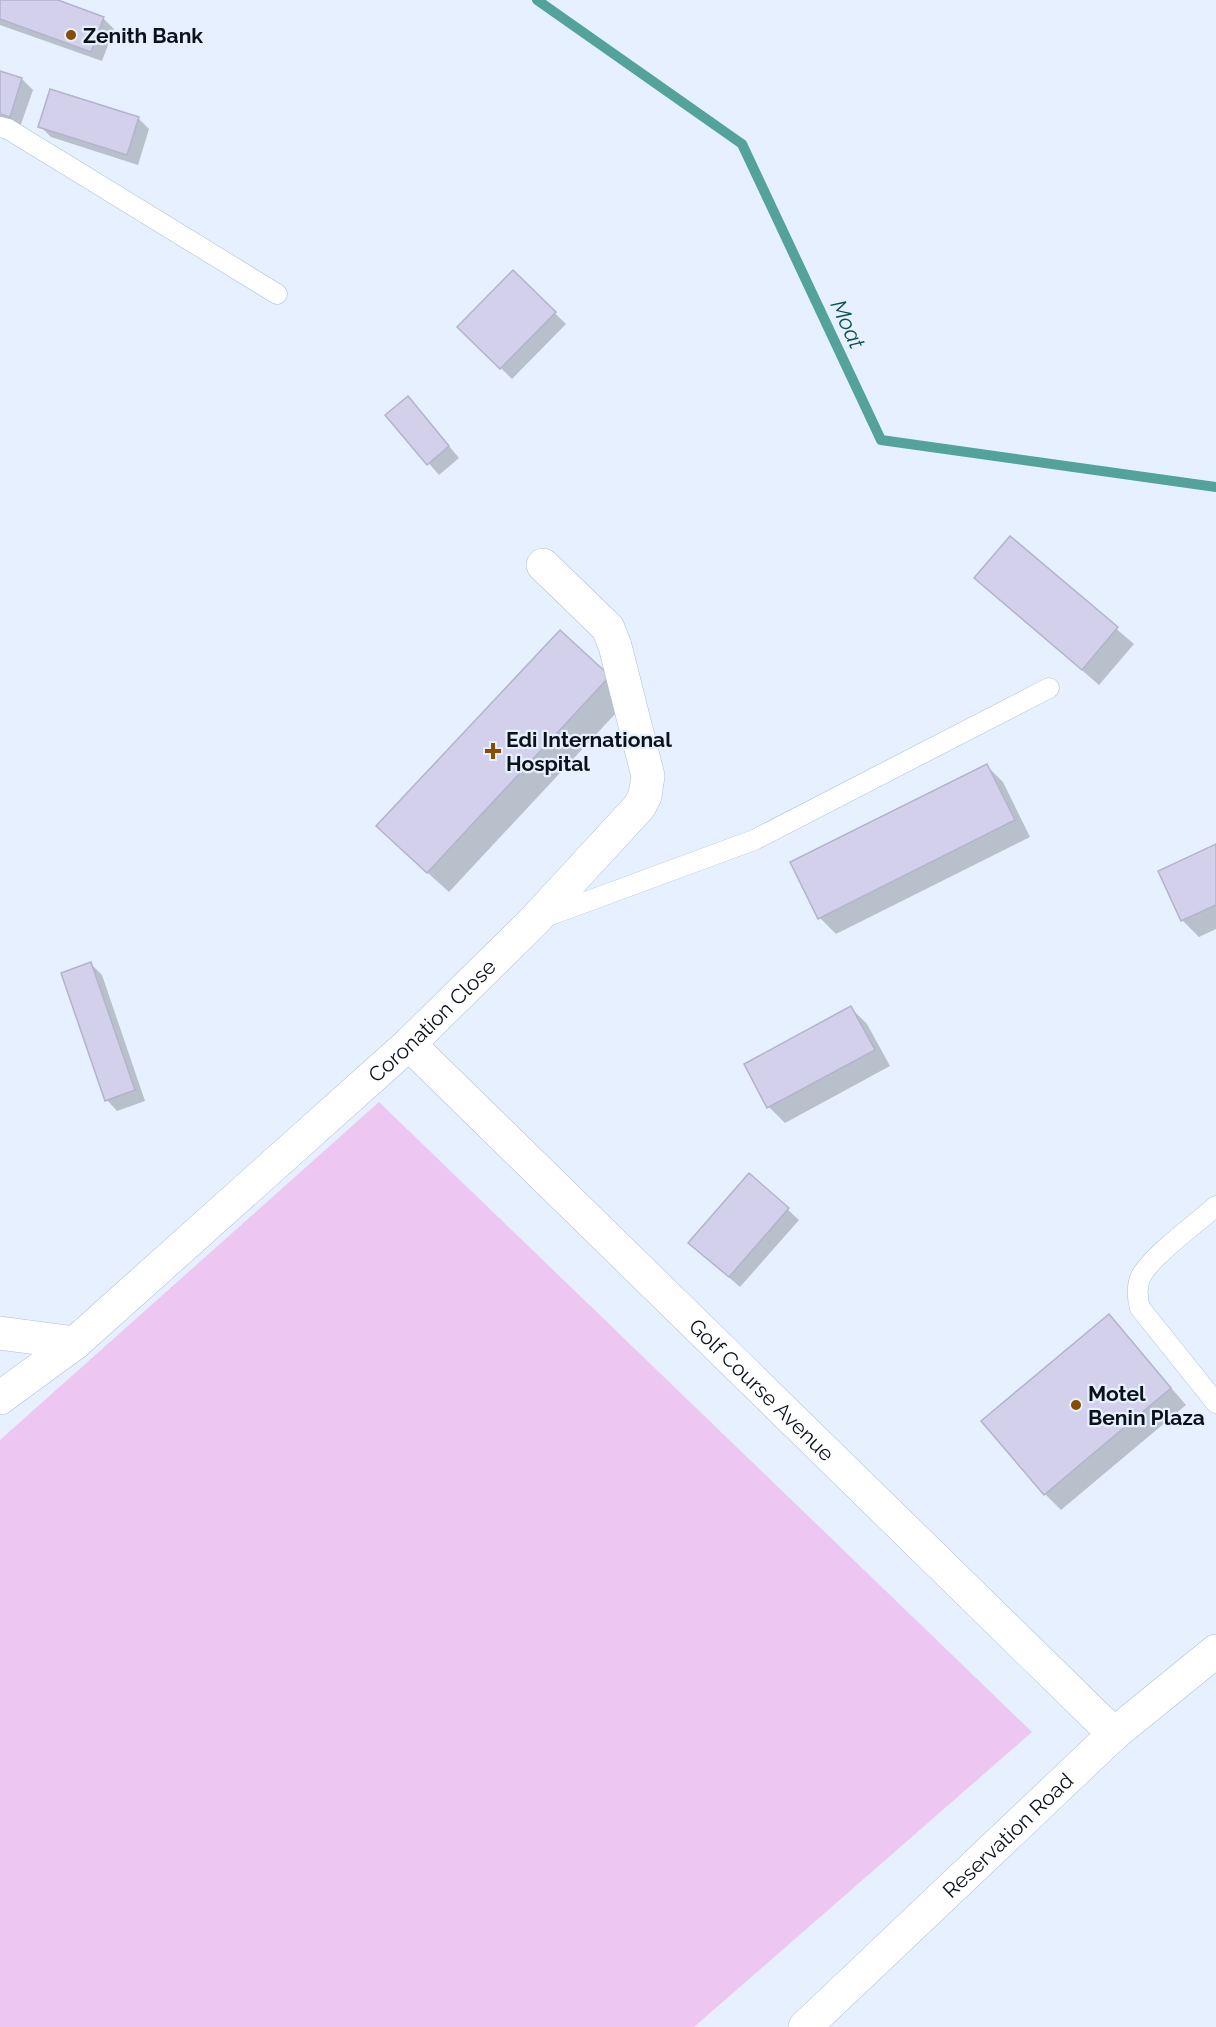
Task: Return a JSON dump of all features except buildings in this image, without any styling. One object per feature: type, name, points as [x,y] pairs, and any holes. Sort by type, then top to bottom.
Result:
[{"type":"street","name":"Coronation Close","points":[[0,1398],[75,1343],[409,1044],[534,921],[639,807],[645,796],[648,777],[615,646],[608,628],[543,565]]},
{"type":"street","name":"Golf Course Avenue","points":[[409,1044],[1114,1734]]},
{"type":"street","points":[[0,1333],[75,1343]]},
{"type":"street","name":"Reservation Road","points":[[805,2027],[1114,1734],[1216,1651]]},
{"type":"lane","points":[[0,127],[8,129],[277,294]]},
{"type":"lane","points":[[534,921],[754,840],[1049,688]]},
{"type":"lane","points":[[1216,1206],[1155,1260],[1142,1276],[1136,1292],[1140,1308],[1216,1403]]},
{"type":"shaded area","points":[[379,1102],[1032,1732],[694,2027],[0,2027],[0,1440]]},
{"type":"waterway","name":"Moat","points":[[537,0],[742,144],[881,440],[1216,487]]},
{"type":"place","name":"Zenith Bank","points":[[71,35]]},
{"type":"place","name":"Edi International Hospital","points":[[493,751]]},
{"type":"place","name":"Motel Benin Plaza","points":[[1076,1405]]}]
